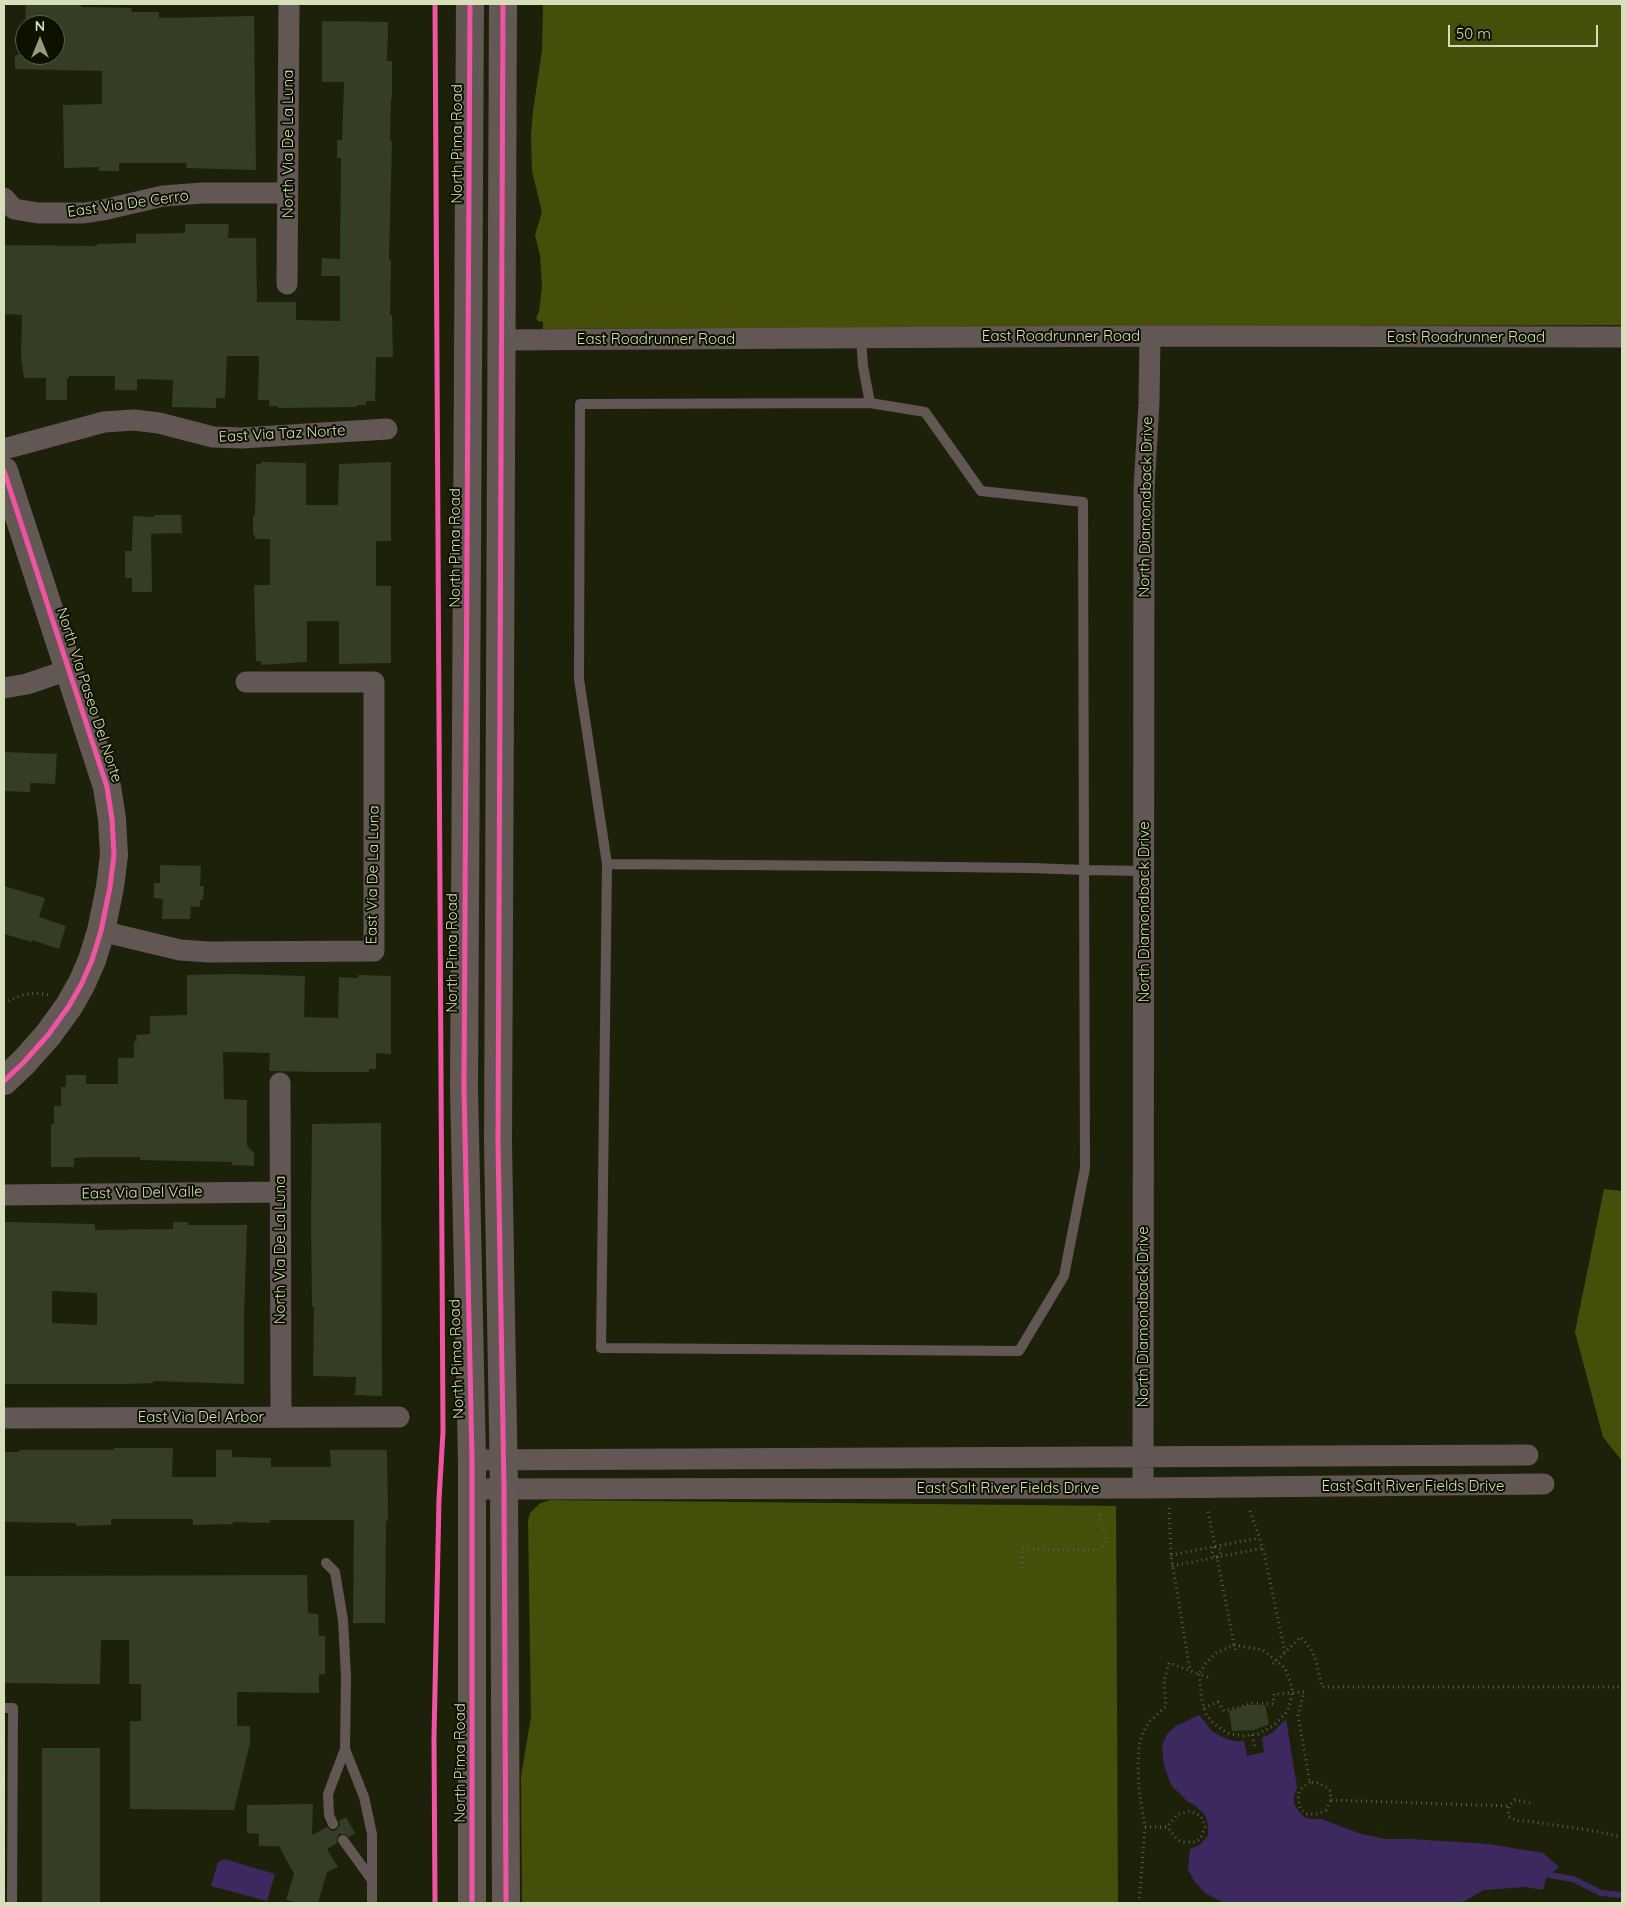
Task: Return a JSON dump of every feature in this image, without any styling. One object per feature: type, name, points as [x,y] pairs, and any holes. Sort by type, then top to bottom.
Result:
[{"type":"main road","name":"North Pima Road","points":[[470,4],[464,1088],[472,1460],[472,1903]]},
{"type":"main road","points":[[503,4],[498,1142],[504,1488],[506,1903]]},
{"type":"main road","name":"North Via Paseo Del Norte","points":[[4,471],[105,780],[112,819],[114,855],[101,931],[92,960],[69,1006],[48,1035],[4,1081]]},
{"type":"main road","points":[[495,1903],[506,1871]]},
{"type":"street","name":"North Via De La Luna","points":[[287,284],[289,4]]},
{"type":"street","name":"East Via De Cerro","points":[[4,198],[14,210],[38,214],[84,213],[163,196],[288,194]]},
{"type":"street","name":"East Roadrunner Road","points":[[501,340],[1150,336],[1622,337]]},
{"type":"street","name":"North Diamondback Drive","points":[[1143,1488],[1144,489],[1149,403],[1150,336]]},
{"type":"street","name":"East Via Taz Norte","points":[[4,449],[104,422],[134,420],[158,423],[222,438],[387,429]]},
{"type":"street","points":[[4,688],[27,684],[68,670]]},
{"type":"street","name":"East Via De La Luna","points":[[101,931],[180,950],[209,952],[374,951],[374,682],[246,682]]},
{"type":"street","name":"North Via De La Luna","points":[[280,1083],[281,1417]]},
{"type":"street","name":"East Via Del Valle","points":[[4,1195],[280,1192]]},
{"type":"street","name":"East Via Del Arbor","points":[[4,1418],[399,1417]]},
{"type":"street","name":"East Salt River Fields Drive","points":[[472,1460],[1528,1456]]},
{"type":"street","name":"East Salt River Fields Drive","points":[[472,1489],[1143,1488],[1544,1484]]},
{"type":"lane","points":[[861,338],[863,366],[870,403]]},
{"type":"lane","points":[[870,403],[925,412],[981,491],[1083,502],[1085,1168],[1064,1276],[1019,1351],[601,1348],[606,864],[579,679],[580,404],[870,403]]},
{"type":"lane","points":[[606,864],[1144,871]]},
{"type":"lane","points":[[326,1563],[335,1572],[343,1620],[346,1677],[345,1749],[328,1794],[329,1815],[333,1824]]},
{"type":"lane","points":[[4,1708],[13,1708],[12,1903]]},
{"type":"lane","points":[[345,1749],[364,1796],[372,1834],[372,1903]]},
{"type":"lane","points":[[343,1840],[372,1880]]},
{"type":"path","points":[[4,1003],[22,995],[36,993],[52,995]]},
{"type":"path","points":[[1022,1568],[1022,1549],[1092,1550],[1101,1548],[1107,1536],[1100,1521],[1101,1511]]},
{"type":"path","points":[[1169,1511],[1172,1566],[1190,1671]]},
{"type":"path","points":[[1208,1511],[1215,1546],[1212,1553],[1213,1556],[1218,1557]]},
{"type":"path","points":[[1250,1511],[1263,1548],[1285,1652]]},
{"type":"path","points":[[1171,1555],[1259,1538]]},
{"type":"path","points":[[1215,1546],[1220,1550],[1220,1556],[1218,1557],[1236,1651]]},
{"type":"path","points":[[1172,1566],[1263,1548]]},
{"type":"path","points":[[1273,1664],[1301,1637],[1316,1661],[1322,1687],[1622,1687]]},
{"type":"path","points":[[1234,1645],[1263,1650],[1277,1660],[1285,1668],[1292,1687],[1287,1712],[1274,1726],[1258,1734],[1242,1736],[1227,1733],[1213,1723],[1204,1708],[1199,1674],[1216,1653],[1234,1645]]},
{"type":"path","points":[[1139,1903],[1144,1828],[1139,1790],[1141,1739],[1148,1723],[1166,1706],[1164,1681],[1169,1663],[1208,1677]]},
{"type":"path","points":[[1204,1708],[1218,1702],[1224,1711],[1254,1703],[1273,1704],[1274,1694],[1304,1692],[1298,1715],[1310,1782]]},
{"type":"path","points":[[1252,1735],[1255,1748]]},
{"type":"path","points":[[1310,1782],[1320,1783],[1330,1791],[1331,1800],[1326,1810],[1318,1814],[1306,1814],[1301,1810],[1298,1798],[1299,1793],[1310,1782]]},
{"type":"path","points":[[1331,1800],[1509,1806]]},
{"type":"path","points":[[1530,1803],[1515,1800],[1509,1806],[1508,1816],[1516,1822],[1527,1821],[1622,1837]]},
{"type":"path","points":[[1144,1828],[1167,1828],[1182,1842],[1196,1842],[1201,1838],[1205,1827],[1201,1816],[1190,1811],[1178,1814],[1167,1828]]},
{"type":"green space","points":[[543,4],[1622,4],[1622,325],[543,329],[543,322],[538,321],[536,318],[539,312],[542,287],[540,255],[535,235],[542,212],[532,171],[531,135],[542,51]]},
{"type":"green space","points":[[1604,1189],[1622,1191],[1622,1461],[1603,1437],[1575,1332]]},
{"type":"green space","points":[[550,1500],[1116,1506],[1118,1903],[522,1903],[521,1776],[531,1717],[528,1521],[530,1513],[539,1504]]},
{"type":"shaded area","points":[[1199,1715],[1212,1731],[1222,1737],[1233,1741],[1244,1741],[1247,1756],[1264,1752],[1262,1738],[1272,1733],[1286,1719],[1297,1787],[1294,1804],[1306,1818],[1321,1819],[1361,1834],[1386,1839],[1489,1844],[1543,1853],[1559,1867],[1546,1878],[1543,1890],[1525,1887],[1484,1890],[1461,1903],[1224,1903],[1205,1893],[1194,1881],[1188,1869],[1190,1849],[1200,1845],[1208,1835],[1208,1825],[1205,1815],[1171,1785],[1164,1765],[1162,1746],[1167,1734],[1176,1726]]},
{"type":"shaded area","points":[[224,1859],[275,1874],[267,1901],[211,1886],[218,1862]]},
{"type":"building","points":[[26,4],[81,4],[81,7],[132,8],[131,12],[159,12],[159,18],[254,16],[256,170],[186,168],[187,163],[119,163],[119,171],[99,171],[99,167],[64,168],[63,105],[102,104],[102,71],[15,69],[15,65],[65,65],[65,15],[25,15]]},
{"type":"building","points":[[322,21],[388,22],[387,61],[392,61],[389,260],[391,260],[390,315],[392,315],[393,357],[376,357],[375,401],[366,401],[366,405],[357,405],[357,407],[278,408],[278,406],[269,406],[269,400],[258,400],[259,356],[227,356],[225,398],[216,398],[216,408],[172,407],[173,380],[137,379],[137,390],[115,390],[115,376],[69,376],[67,378],[67,400],[46,400],[46,378],[24,378],[21,356],[22,315],[4,314],[4,245],[97,246],[97,244],[136,243],[136,234],[185,233],[185,224],[229,224],[228,238],[256,238],[257,302],[296,302],[296,320],[340,321],[340,276],[321,276],[322,258],[340,259],[341,158],[337,158],[337,140],[342,140],[344,82],[322,82]]},
{"type":"building","points":[[261,462],[306,463],[306,505],[338,505],[339,464],[391,462],[391,541],[376,541],[376,586],[391,586],[391,663],[339,664],[339,621],[307,621],[307,662],[261,665],[261,661],[256,661],[254,585],[270,585],[270,539],[255,539],[255,535],[253,535],[256,464],[261,464]]},
{"type":"building","points":[[154,515],[181,515],[182,533],[151,534],[152,592],[132,592],[132,578],[125,578],[125,551],[132,551],[133,516],[154,517]]},
{"type":"building","points":[[4,752],[57,754],[55,784],[30,783],[30,792],[4,791]]},
{"type":"building","points":[[160,865],[201,866],[200,886],[204,886],[203,900],[200,900],[200,907],[191,906],[190,919],[162,919],[163,899],[154,898],[154,883],[160,883]]},
{"type":"building","points":[[4,886],[45,898],[39,917],[66,926],[59,949],[32,940],[32,942],[4,934]]},
{"type":"building","points":[[187,975],[305,976],[304,1017],[338,1018],[339,977],[358,978],[358,975],[391,976],[391,1054],[376,1053],[376,1069],[369,1069],[369,1072],[318,1072],[269,1071],[270,1053],[223,1052],[224,1099],[247,1100],[247,1146],[254,1153],[254,1166],[232,1165],[232,1162],[140,1160],[140,1157],[92,1157],[74,1158],[74,1167],[51,1167],[51,1124],[54,1124],[54,1106],[61,1106],[61,1087],[66,1087],[66,1075],[86,1075],[86,1084],[118,1084],[118,1058],[134,1058],[134,1041],[137,1041],[136,1035],[150,1034],[150,1016],[187,1015]]},
{"type":"building","points":[[381,1123],[382,1396],[355,1395],[356,1377],[313,1376],[312,1124]]},
{"type":"building","points":[[4,1222],[95,1224],[95,1230],[173,1229],[173,1222],[188,1222],[188,1225],[247,1225],[244,1384],[153,1381],[153,1383],[125,1384],[4,1384]],"holes":[[[52,1291],[97,1293],[97,1325],[52,1323]]]},
{"type":"building","points":[[114,1448],[173,1448],[172,1477],[216,1477],[216,1450],[232,1450],[232,1457],[271,1458],[271,1467],[331,1467],[330,1450],[387,1450],[388,1521],[386,1521],[385,1623],[353,1623],[354,1520],[270,1520],[270,1523],[233,1522],[233,1524],[193,1525],[193,1519],[111,1519],[111,1525],[76,1526],[76,1523],[4,1522],[4,1452],[19,1452],[19,1450],[114,1450]]},
{"type":"building","points":[[307,1575],[308,1613],[318,1614],[319,1636],[325,1636],[325,1674],[319,1674],[319,1693],[237,1692],[237,1726],[250,1726],[250,1743],[234,1810],[130,1809],[130,1721],[141,1721],[141,1684],[129,1684],[129,1640],[101,1640],[100,1684],[4,1683],[4,1576]]},
{"type":"building","points":[[1248,1705],[1265,1705],[1269,1724],[1254,1730],[1232,1731],[1229,1711]]},
{"type":"building","points":[[42,1748],[100,1748],[100,1903],[42,1903]]},
{"type":"building","points":[[313,1804],[312,1835],[327,1827],[332,1831],[336,1830],[340,1825],[339,1821],[346,1817],[355,1833],[349,1837],[345,1834],[339,1834],[337,1843],[327,1849],[338,1867],[327,1872],[318,1903],[300,1903],[286,1900],[294,1874],[279,1846],[259,1846],[259,1834],[247,1833],[247,1805]]},
{"type":"waterway","points":[[1549,1875],[1573,1879],[1601,1893],[1622,1895]]},
{"type":"cycle path","points":[[435,4],[443,1432],[439,1499],[434,1737],[435,1903]]},
{"type":"cycle path","points":[[470,4],[464,1088],[472,1460],[472,1903]]},
{"type":"cycle path","points":[[503,4],[498,1142],[504,1488],[506,1903]]},
{"type":"cycle path","points":[[4,471],[107,787],[112,819],[114,855],[101,931],[82,983],[69,1006],[48,1035],[4,1081]]}]
